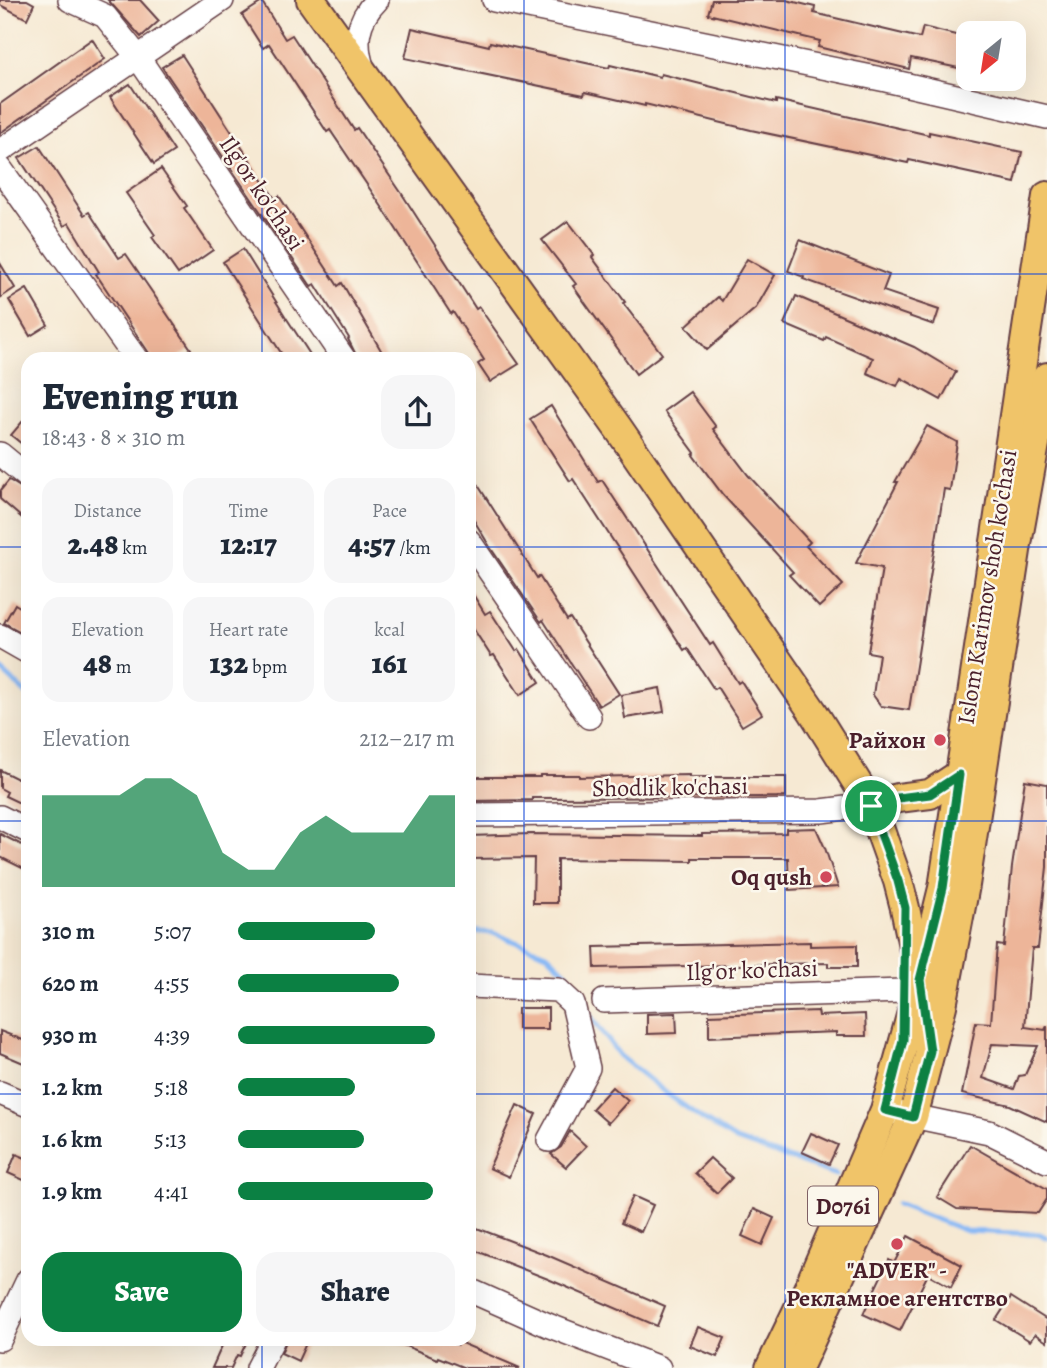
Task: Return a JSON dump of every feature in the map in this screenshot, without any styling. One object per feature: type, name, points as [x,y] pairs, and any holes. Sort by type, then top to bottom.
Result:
[{"type":"main road","points":[[311,0],[618,428],[813,712],[871,806],[905,908],[911,986],[930,1051]]},
{"type":"main road","name":"Islom Karimov shoh ko'chasi","points":[[911,986],[943,888],[1047,196]]},
{"type":"main road","name":"Islom Karimov shoh ko'chasi","points":[[798,1368],[913,1117],[942,1006],[965,885],[1017,544],[1047,376]]},
{"type":"main road","points":[[871,806],[898,798],[930,794],[959,775]]},
{"type":"main road","name":"D076i","points":[[770,1368],[808,1289],[885,1110],[903,1040],[911,986]]},
{"type":"street","name":"Ilg'or ko'chasi","points":[[70,0],[105,16],[137,56],[339,352]]},
{"type":"street","points":[[0,151],[222,0]]},
{"type":"street","points":[[364,73],[357,53],[357,34],[367,12],[377,0]]},
{"type":"street","points":[[494,0],[886,80],[1047,117]]},
{"type":"street","points":[[0,168],[131,352]]},
{"type":"street","points":[[1021,362],[1047,376]]},
{"type":"street","points":[[0,454],[21,471]]},
{"type":"street","points":[[476,551],[589,717]]},
{"type":"street","points":[[0,636],[21,648]]},
{"type":"street","name":"Shodlik ko'chasi","points":[[476,815],[821,811],[871,806]]},
{"type":"street","points":[[0,817],[21,828]]},
{"type":"street","points":[[476,986],[558,990],[573,1004],[588,1068],[549,1140]]},
{"type":"street","name":"Ilg'or ko'chasi","points":[[604,1001],[911,986]]},
{"type":"street","points":[[0,1093],[21,1102]]},
{"type":"street","points":[[885,1110],[989,1132],[1047,1161]]},
{"type":"street","points":[[476,1293],[550,1326],[659,1368]]},
{"type":"street","points":[[0,1339],[21,1295]]},
{"type":"street","points":[[258,1368],[269,1346]]},
{"type":"building","points":[[0,0],[27,0],[34,4],[27,19],[0,5]]},
{"type":"building","points":[[108,0],[140,0],[159,21],[141,37]]},
{"type":"building","points":[[712,0],[786,0],[815,7],[814,13],[920,38],[923,27],[956,35],[956,67],[911,58],[909,69],[818,47],[820,41],[708,14]]},
{"type":"building","points":[[262,2],[285,39],[292,35],[354,130],[357,128],[402,194],[476,309],[479,307],[519,364],[490,382],[478,364],[484,360],[453,312],[451,314],[382,207],[330,130],[327,132],[269,44],[263,48],[242,15]]},
{"type":"building","points":[[412,28],[489,46],[490,42],[609,68],[610,65],[660,77],[661,74],[776,103],[776,100],[929,135],[929,132],[1022,152],[1015,183],[751,130],[645,104],[585,92],[584,95],[405,58]]},
{"type":"building","points":[[92,39],[105,59],[0,133],[0,104]]},
{"type":"building","points":[[182,55],[275,199],[279,196],[338,286],[342,283],[382,352],[354,352],[349,338],[315,284],[311,286],[162,67]]},
{"type":"building","points":[[130,84],[174,151],[154,164],[110,97]]},
{"type":"building","points":[[39,146],[84,215],[89,212],[119,258],[126,254],[191,349],[186,352],[148,352],[96,274],[99,272],[69,223],[64,226],[19,158]]},
{"type":"building","points":[[161,169],[213,250],[178,274],[126,193]]},
{"type":"building","points":[[568,221],[594,255],[592,257],[625,302],[623,303],[662,354],[636,374],[573,286],[576,284],[542,240]]},
{"type":"building","points":[[800,240],[889,275],[883,291],[939,310],[934,325],[803,279],[804,277],[788,271]]},
{"type":"building","points":[[243,249],[309,352],[281,352],[223,262]]},
{"type":"building","points":[[747,259],[775,275],[756,308],[707,350],[686,326],[718,297],[722,301]]},
{"type":"building","points":[[0,263],[15,288],[0,298]]},
{"type":"building","points":[[27,289],[48,325],[30,336],[9,300]]},
{"type":"building","points":[[796,296],[914,347],[956,372],[941,400],[901,378],[897,386],[867,373],[873,358],[826,337],[824,341],[784,324]]},
{"type":"building","points":[[690,392],[716,427],[713,429],[748,475],[810,542],[806,546],[843,585],[819,607],[789,575],[793,572],[723,495],[664,411]]},
{"type":"building","points":[[551,406],[598,482],[602,480],[710,645],[713,643],[738,683],[741,681],[762,714],[742,726],[717,687],[714,689],[687,648],[684,650],[573,479],[570,481],[530,419]]},
{"type":"building","points":[[21,423],[21,443],[11,435]]},
{"type":"building","points":[[927,426],[957,442],[950,490],[944,489],[909,710],[881,706],[873,695],[879,654],[868,652],[882,568],[856,563],[898,482],[895,482]]},
{"type":"building","points":[[9,480],[21,488],[21,517],[0,499],[0,491]]},
{"type":"building","points":[[476,482],[537,578],[539,576],[567,620],[570,618],[619,694],[599,706],[543,620],[541,622],[476,524]]},
{"type":"building","points":[[476,599],[485,614],[490,611],[540,682],[520,695],[494,655],[491,656],[476,633]]},
{"type":"building","points":[[15,604],[21,608],[21,632],[4,623]]},
{"type":"building","points":[[660,688],[664,712],[625,718],[621,695]]},
{"type":"building","points":[[0,770],[21,780],[21,804],[5,796],[7,792],[0,788]]},
{"type":"building","points":[[476,777],[786,777],[786,797],[532,798],[476,801]]},
{"type":"building","points":[[1025,780],[1047,784],[1047,867],[1038,948],[1032,948],[1025,1027],[1045,1030],[1047,1026],[1047,1122],[1010,1105],[962,1094],[976,1022],[991,1023],[997,945],[1004,946]],"holes":[[[992,1044],[1038,1046],[1025,1075],[1019,1076],[1014,1089],[983,1078]]]},
{"type":"building","points":[[816,828],[838,887],[789,890],[788,858],[692,858],[692,861],[557,859],[557,903],[533,903],[534,858],[476,859],[476,836],[702,836],[786,833],[786,829]]},
{"type":"building","points":[[0,834],[21,844],[21,868],[0,857]]},
{"type":"building","points":[[810,942],[810,946],[857,945],[857,967],[828,967],[828,963],[595,968],[594,947]]},
{"type":"building","points":[[518,1008],[548,1008],[548,1029],[518,1029]]},
{"type":"building","points":[[818,1011],[819,1016],[865,1014],[866,1036],[836,1036],[836,1032],[709,1037],[709,1015]]},
{"type":"building","points":[[676,1013],[677,1033],[647,1034],[647,1014]]},
{"type":"building","points":[[0,1031],[21,1039],[21,1062],[0,1053]]},
{"type":"building","points":[[612,1087],[628,1101],[608,1123],[592,1109]]},
{"type":"building","points":[[517,1105],[536,1114],[509,1177],[489,1168]]},
{"type":"building","points":[[570,1131],[586,1146],[566,1167],[551,1154],[561,1147]]},
{"type":"building","points":[[811,1133],[838,1145],[829,1164],[802,1152]]},
{"type":"building","points":[[970,1145],[1047,1189],[1047,1199],[1038,1213],[957,1209],[937,1197]]},
{"type":"building","points":[[16,1154],[21,1156],[21,1179],[8,1173]]},
{"type":"building","points":[[710,1158],[732,1178],[717,1193],[695,1173]]},
{"type":"building","points":[[633,1196],[653,1205],[641,1232],[621,1223]]},
{"type":"building","points":[[754,1209],[774,1218],[762,1245],[742,1236]]},
{"type":"building","points":[[476,1228],[665,1306],[657,1326],[476,1251]]},
{"type":"building","points":[[908,1236],[962,1265],[951,1287],[928,1274],[900,1331],[863,1314],[889,1260],[894,1263]]},
{"type":"building","points":[[1011,1297],[1047,1320],[1047,1342],[1035,1334],[1030,1341],[996,1320]]},
{"type":"building","points":[[698,1327],[725,1338],[717,1357],[690,1346]]},
{"type":"building","points":[[222,1346],[245,1346],[231,1368],[212,1368]]},
{"type":"building","points":[[284,1346],[305,1346],[298,1361],[281,1353]]},
{"type":"building","points":[[406,1346],[468,1346],[520,1368],[465,1368],[438,1357],[437,1359]]},
{"type":"waterway","points":[[0,669],[21,688]]},
{"type":"waterway","points":[[476,932],[493,933],[547,954],[567,973],[577,995]]},
{"type":"waterway","points":[[583,1006],[620,1056],[704,1120],[736,1140],[836,1175]]},
{"type":"waterway","points":[[897,1204],[966,1231],[1040,1234],[1047,1238]]},
{"type":"place","name":"Райхон","points":[[940,740]]},
{"type":"place","name":"Oq qush","points":[[826,877]]},
{"type":"place","name":"\"ADVER\" - Рекламное агентство","points":[[897,1244]]},
{"type":"route","points":[[959,775],[943,888],[920,980],[930,1051],[913,1117],[885,1110],[903,1040],[905,908],[871,806],[898,798],[930,794],[959,775]]}]
